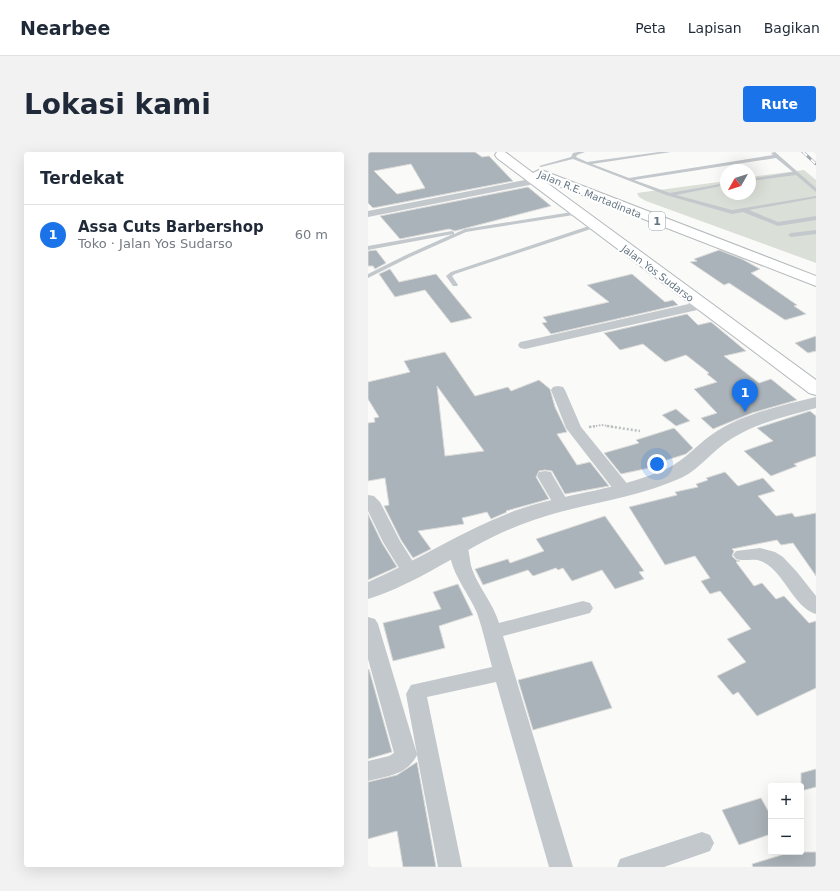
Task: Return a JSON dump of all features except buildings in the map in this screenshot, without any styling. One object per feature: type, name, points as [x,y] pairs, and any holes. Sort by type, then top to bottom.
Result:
[{"type":"highway","name":"Jalan R.E. Martadinata","points":[[506,153],[816,268]]},
{"type":"highway","name":"Jalan R.E. Martadinata","points":[[506,153],[544,176],[816,281]]},
{"type":"highway","name":"Jalan Yos Sudarso","points":[[506,153],[535,181],[816,390]]},
{"type":"highway","points":[[572,209],[571,199],[576,197],[598,198]]},
{"type":"street","points":[[368,214],[535,181]]},
{"type":"street","points":[[525,345],[702,305]]},
{"type":"street","points":[[558,390],[574,428],[623,490]]},
{"type":"street","points":[[368,591],[513,520],[562,505],[623,490],[673,473],[686,466],[710,444],[740,426],[816,402]]},
{"type":"street","points":[[545,476],[562,505]]},
{"type":"street","points":[[368,500],[374,506],[392,542],[410,571]]},
{"type":"street","points":[[459,546],[459,554],[463,570],[486,612],[561,867]]},
{"type":"street","points":[[742,555],[760,554],[776,561],[808,600],[816,607]]},
{"type":"street","points":[[492,632],[583,608]]},
{"type":"street","points":[[368,624],[406,755],[400,762],[368,771]]},
{"type":"street","points":[[450,867],[416,694],[418,691],[504,672]]},
{"type":"street","points":[[629,867],[702,844]]},
{"type":"lane","points":[[573,158],[575,154],[583,152]]},
{"type":"lane","points":[[587,163],[670,152]]},
{"type":"lane","points":[[771,152],[797,172],[816,191]]},
{"type":"lane","points":[[628,179],[777,156]]},
{"type":"lane","points":[[541,166],[573,158],[668,194],[732,212],[816,197]]},
{"type":"lane","points":[[756,179],[797,172]]},
{"type":"lane","points":[[668,194],[720,185]]},
{"type":"lane","points":[[368,248],[465,231],[572,209]]},
{"type":"lane","points":[[744,210],[768,222],[778,224],[816,218]]},
{"type":"lane","points":[[455,285],[449,276],[453,273],[595,226]]},
{"type":"lane","points":[[368,276],[408,256],[465,231]]},
{"type":"lane","points":[[791,235],[816,232]]},
{"type":"path","points":[[574,428],[602,425],[640,432]]},
{"type":"shaded area","points":[[804,170],[816,180],[816,263],[646,201],[639,197],[637,193],[720,182],[720,200],[756,200],[756,176]]},
{"type":"railway","points":[[803,152],[816,164]]},
{"type":"place","name":"Assa Cuts Barbershop","points":[[745,412]]}]
